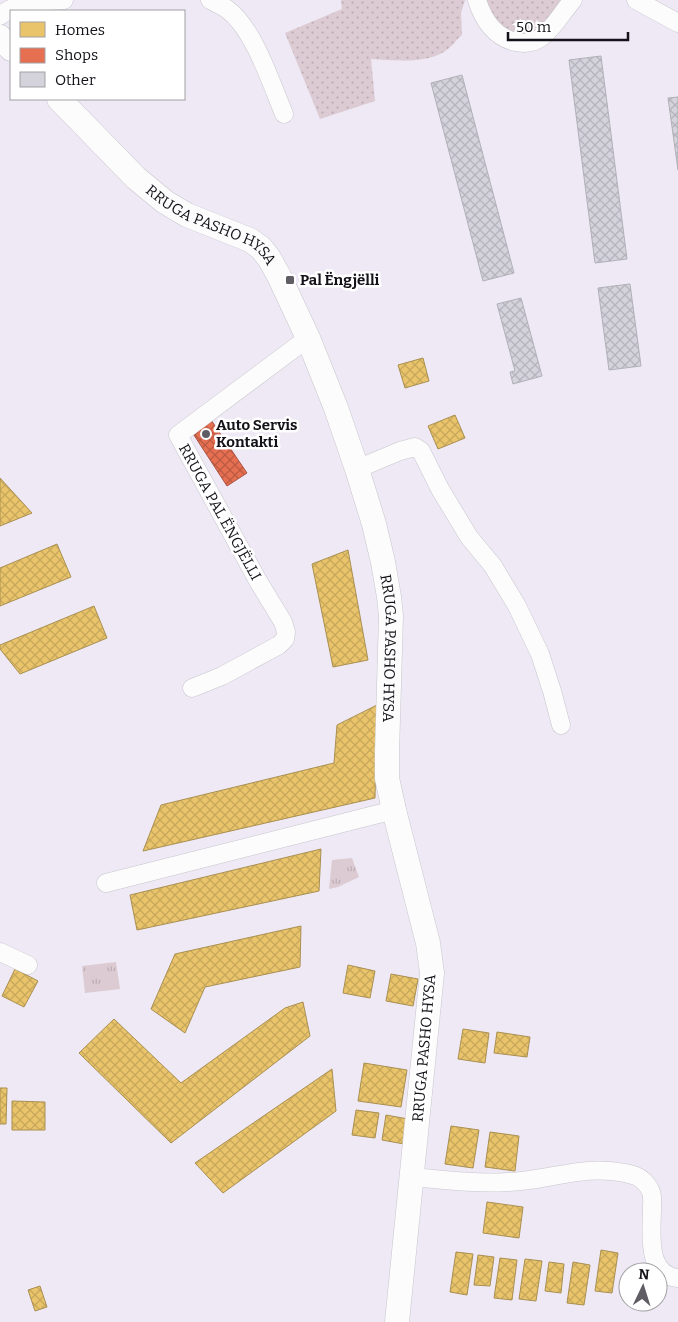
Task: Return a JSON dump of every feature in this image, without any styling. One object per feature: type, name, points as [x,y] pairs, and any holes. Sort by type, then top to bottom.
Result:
[{"type":"main road","points":[[0,37],[10,48]]},
{"type":"main road","name":"RRUGA PASHO HYSA","points":[[60,100],[136,178],[165,202],[187,215],[250,240],[261,248],[269,258],[308,338],[336,408],[374,524],[390,597],[387,778],[428,943],[432,973],[397,1322]]},
{"type":"street","points":[[0,16],[6,10],[18,5],[64,0]]},
{"type":"street","points":[[210,0],[227,9],[242,24],[254,43],[284,114]]},
{"type":"street","points":[[477,0],[481,11],[491,27],[503,37],[517,43],[530,43],[543,36],[573,0]]},
{"type":"street","points":[[636,0],[678,23]]},
{"type":"street","name":"RRUGA PAL ËNGJËLLI","points":[[192,688],[222,676],[279,645],[285,639],[286,632],[283,622],[178,435],[308,338]]},
{"type":"street","points":[[356,468],[400,450],[416,447],[421,451],[440,489],[517,606],[540,654],[562,725]]},
{"type":"street","points":[[106,883],[394,810]]},
{"type":"street","points":[[0,952],[28,965]]},
{"type":"street","points":[[412,1178],[483,1183],[510,1182],[536,1180],[556,1174],[611,1170],[637,1176],[645,1182],[652,1193],[652,1251],[657,1266],[670,1277],[678,1278]]},
{"type":"green space","points":[[341,0],[465,0],[461,13],[462,35],[448,49],[431,57],[411,60],[371,59],[375,101],[320,119],[285,33],[342,9]]},
{"type":"green space","points":[[477,0],[573,0],[553,24],[517,43]]},
{"type":"green space","points":[[352,858],[359,877],[329,889],[332,860]]},
{"type":"green space","points":[[116,962],[120,989],[85,993],[82,966]]},
{"type":"building: Homes","points":[[423,358],[429,381],[405,388],[398,365]]},
{"type":"building: Homes","points":[[455,415],[465,438],[438,449],[428,426]]},
{"type":"building: Homes","points":[[0,478],[32,513],[0,526]]},
{"type":"building: Homes","points":[[57,544],[71,577],[0,606],[0,568]]},
{"type":"building: Homes","points":[[348,550],[368,660],[333,667],[312,564]]},
{"type":"building: Homes","points":[[94,606],[107,638],[20,674],[0,649],[0,645]]},
{"type":"building: Homes","points":[[377,705],[375,798],[143,851],[161,805],[334,763],[337,725]]},
{"type":"building: Homes","points":[[321,849],[319,891],[137,930],[130,895]]},
{"type":"building: Homes","points":[[301,926],[300,967],[205,987],[185,1033],[151,1009],[175,954]]},
{"type":"building: Homes","points":[[348,965],[375,971],[370,998],[343,993]]},
{"type":"building: Homes","points":[[15,969],[38,981],[24,1007],[2,996]]},
{"type":"building: Homes","points":[[391,974],[418,979],[413,1006],[386,1001]]},
{"type":"building: Homes","points":[[303,1002],[310,1036],[171,1143],[79,1053],[114,1019],[181,1083],[285,1008]]},
{"type":"building: Homes","points":[[463,1029],[489,1033],[485,1063],[458,1059]]},
{"type":"building: Homes","points":[[497,1032],[530,1037],[527,1057],[494,1053]]},
{"type":"building: Homes","points":[[364,1063],[407,1070],[401,1107],[358,1101]]},
{"type":"building: Homes","points":[[332,1069],[336,1111],[223,1193],[195,1163]]},
{"type":"building: Homes","points":[[0,1088],[7,1088],[6,1124],[0,1124]]},
{"type":"building: Homes","points":[[12,1101],[45,1102],[45,1130],[12,1130]]},
{"type":"building: Homes","points":[[356,1110],[379,1113],[375,1138],[352,1135]]},
{"type":"building: Homes","points":[[386,1115],[408,1119],[404,1144],[382,1140]]},
{"type":"building: Homes","points":[[451,1126],[479,1130],[473,1168],[445,1164]]},
{"type":"building: Homes","points":[[490,1132],[519,1136],[515,1171],[485,1167]]},
{"type":"building: Homes","points":[[487,1202],[523,1207],[519,1238],[483,1233]]},
{"type":"building: Homes","points":[[601,1250],[618,1253],[612,1293],[595,1291]]},
{"type":"building: Homes","points":[[456,1252],[473,1254],[467,1295],[450,1292]]},
{"type":"building: Homes","points":[[478,1255],[494,1257],[490,1286],[474,1285]]},
{"type":"building: Homes","points":[[500,1258],[517,1260],[512,1300],[494,1298]]},
{"type":"building: Homes","points":[[525,1259],[542,1261],[536,1301],[519,1299]]},
{"type":"building: Homes","points":[[549,1262],[564,1264],[561,1293],[545,1291]]},
{"type":"building: Homes","points":[[573,1262],[590,1265],[584,1305],[567,1303]]},
{"type":"building: Homes","points":[[40,1286],[47,1307],[35,1311],[28,1290]]},
{"type":"building: Shops","points":[[211,420],[247,473],[227,486],[192,432]]},
{"type":"building: Other","points":[[601,56],[627,259],[595,263],[569,60]]},
{"type":"building: Other","points":[[462,75],[514,273],[483,281],[431,83]]},
{"type":"building: Other","points":[[678,97],[678,170],[668,98]]},
{"type":"building: Other","points":[[630,284],[641,366],[609,370],[598,288]]},
{"type":"building: Other","points":[[521,298],[542,376],[513,384],[510,372],[515,371],[497,304]]},
{"type":"place","name":"Pal Ëngjëlli","points":[[290,280]]},
{"type":"place","name":"Auto Servis Kontakti","points":[[206,434]]}]
